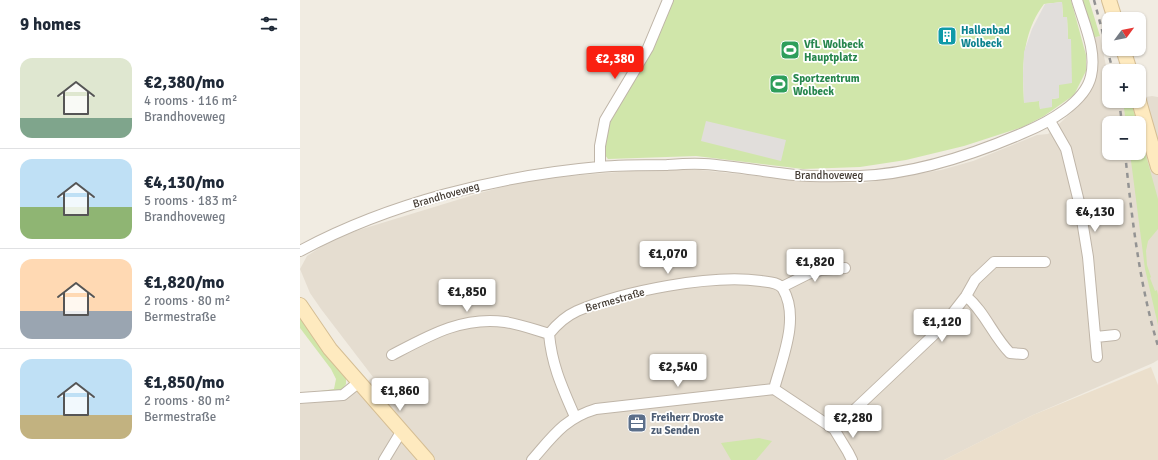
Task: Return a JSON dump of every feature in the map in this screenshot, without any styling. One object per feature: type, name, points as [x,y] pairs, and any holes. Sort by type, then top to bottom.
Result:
[{"type":"street","points":[[600,167],[600,146],[605,120],[648,48],[668,0]]},
{"type":"street","name":"Brandhoveweg","points":[[300,251],[329,236],[392,211],[465,189],[528,175],[600,167],[702,164],[798,176],[868,175],[905,170],[960,157],[1000,143],[1050,121],[1078,99],[1091,77],[1092,54],[1077,0]]},
{"type":"street","points":[[1109,0],[1113,12]]},
{"type":"street","points":[[1140,108],[1158,167]]},
{"type":"street","points":[[1050,121],[1066,149],[1079,202],[1088,257],[1097,357]]},
{"type":"street","points":[[834,429],[941,328],[966,296],[975,280],[994,262],[1045,262]]},
{"type":"street","points":[[774,389],[790,334],[787,298],[782,287],[808,274],[821,270],[845,268]]},
{"type":"street","name":"Bermestraße","points":[[549,334],[559,322],[577,311],[639,292],[684,283],[746,279],[774,282],[782,287]]},
{"type":"street","points":[[966,296],[973,302],[1002,345],[1010,353],[1023,354]]},
{"type":"street","points":[[300,305],[330,349],[426,460]]},
{"type":"street","points":[[392,356],[434,333],[457,325],[477,322],[506,322],[549,334],[551,355],[557,375],[575,417]]},
{"type":"street","points":[[1096,337],[1115,336]]},
{"type":"street","points":[[300,398],[343,395],[358,383]]},
{"type":"street","points":[[532,460],[558,430],[575,417],[596,409],[774,389],[834,429],[852,460]]},
{"type":"street","points":[[384,460],[401,432]]},
{"type":"shaded area","points":[[1062,2],[1063,17],[1067,17],[1068,39],[1071,39],[1072,83],[1059,85],[1059,98],[1052,99],[1052,107],[1040,109],[1039,101],[1024,103],[1024,52],[1032,29],[1045,4]]},
{"type":"shaded area","points":[[1100,36],[1102,56],[1104,56],[1106,64],[1102,64],[1102,108],[1146,108],[1146,97],[1158,97],[1158,360],[1153,363],[1033,415],[944,460],[300,460],[300,404],[343,400],[373,377],[310,293],[300,269],[307,256],[336,237],[480,193],[533,179],[643,170],[700,170],[794,180],[865,183],[941,170],[973,161],[1037,135],[1048,134],[1083,102],[1094,81],[1092,38]]},
{"type":"shaded area","points":[[706,121],[786,140],[781,161],[701,141]]},
{"type":"shaded area","points":[[1151,367],[1158,385],[1158,460],[944,460],[1033,415]]},
{"type":"green space","name":"Sportzentrum Wolbeck","points":[[668,0],[1071,0],[1086,55],[1086,71],[1074,95],[1044,116],[1023,127],[964,146],[906,160],[860,167],[803,169],[696,156],[608,159],[605,155],[605,144],[610,120]],"holes":[[[1062,2],[1063,17],[1067,17],[1068,39],[1071,39],[1058,85],[1059,98],[1052,99],[1040,109],[1039,101],[1024,102],[1023,76],[1027,39],[1031,27],[1044,4]]]},
{"type":"green space","points":[[1081,0],[1089,0],[1100,36],[1092,38]]},
{"type":"green space","points":[[1124,108],[1133,108],[1135,116],[1125,116]]},
{"type":"green space","points":[[1146,155],[1158,199],[1158,229],[1148,241],[1146,251],[1150,278],[1155,291],[1157,290],[1158,295],[1158,325],[1145,269],[1131,160],[1146,160]]},
{"type":"green space","points":[[300,314],[346,376],[346,384],[340,392],[314,392],[334,389],[336,379],[331,369],[300,328]]},
{"type":"green space","points":[[759,438],[772,441],[756,460],[731,460],[721,443]]},
{"type":"railway","points":[[1094,0],[1111,64]]},
{"type":"railway","points":[[1120,108],[1121,116]]},
{"type":"railway","points":[[1126,160],[1141,274],[1151,322],[1158,346]]},
{"type":"place","name":"Hallenbad Wolbeck","points":[[947,36]]},
{"type":"place","name":"VfL Wolbeck Hauptplatz","points":[[790,50]]},
{"type":"place","name":"Sportzentrum Wolbeck","points":[[779,84]]},
{"type":"place","name":"Freiherr Droste zu Senden","points":[[637,423]]}]
